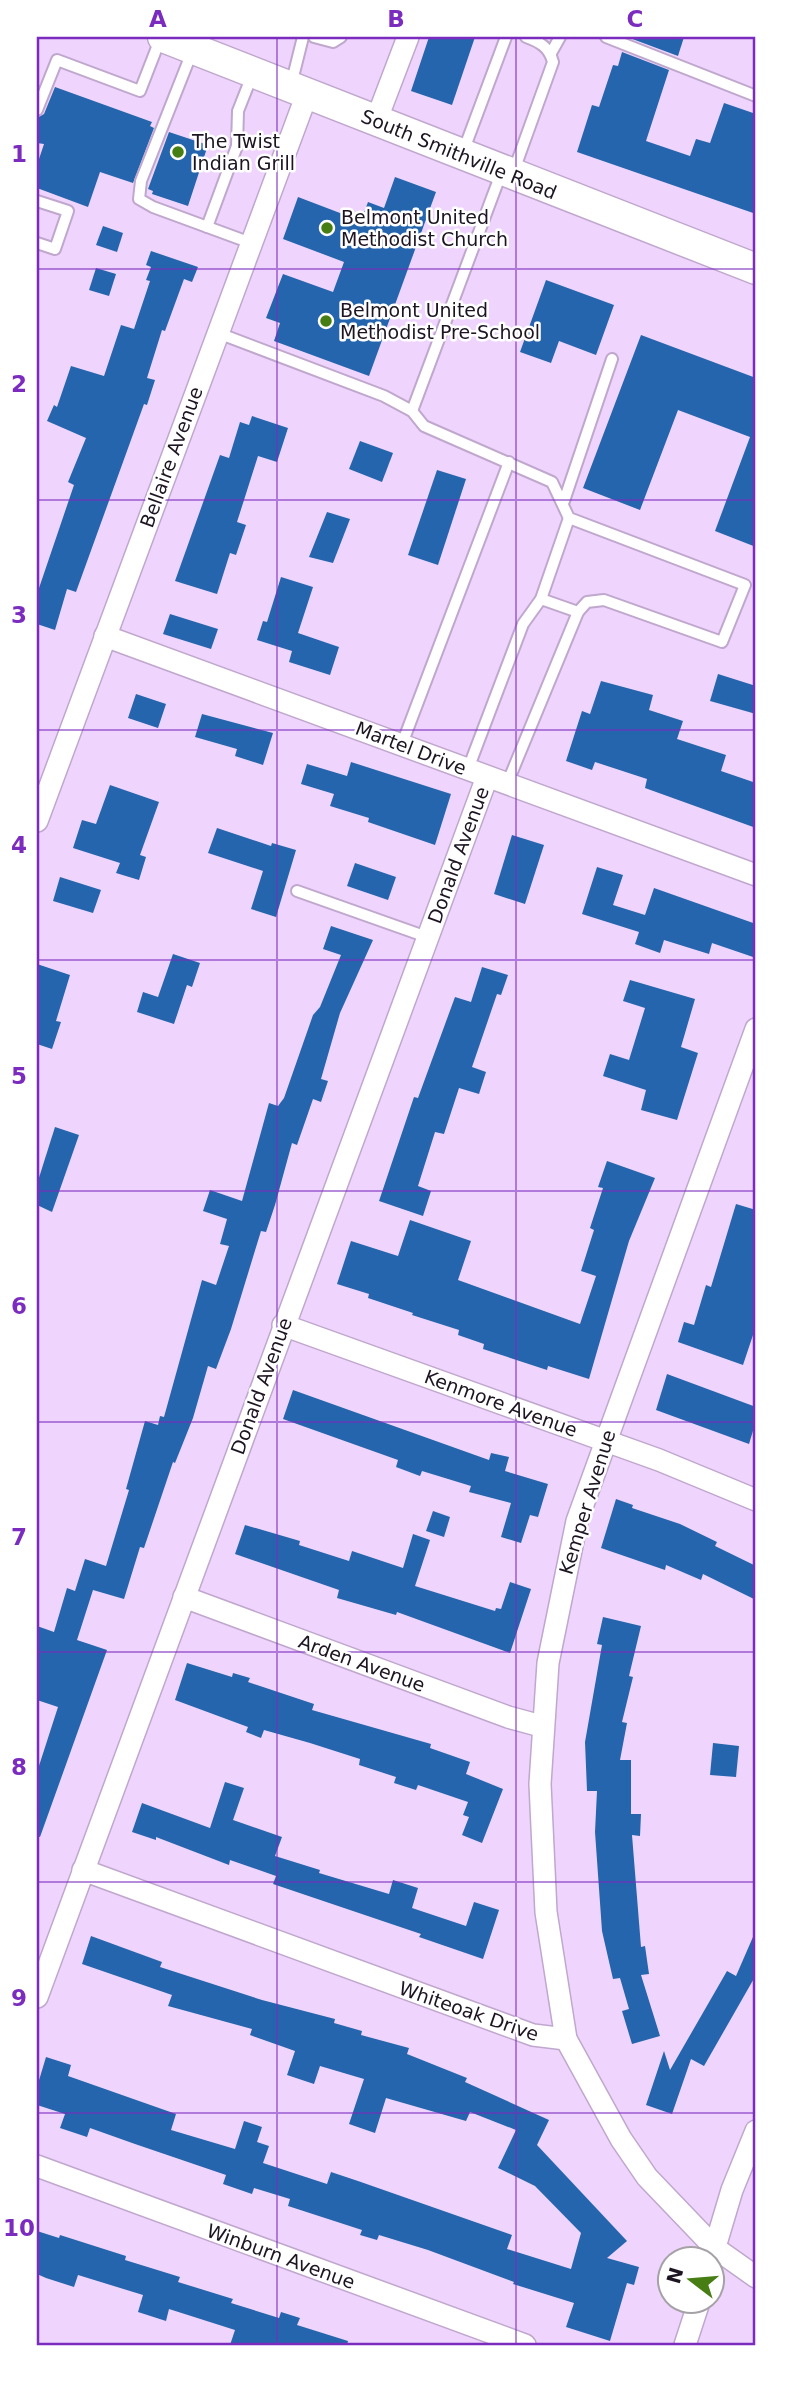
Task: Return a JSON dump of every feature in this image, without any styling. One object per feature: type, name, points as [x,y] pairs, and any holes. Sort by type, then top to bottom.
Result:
[{"type":"main road","name":"South Smithville Road","points":[[174,40],[756,269]]},
{"type":"street","points":[[376,121],[408,37]]},
{"type":"street","name":"Bellaire Avenue","points":[[37,821],[251,243],[298,91]]},
{"type":"street","name":"Martel Drive","points":[[105,636],[756,875]]},
{"type":"street","name":"Donald Avenue","points":[[37,1997],[487,777]]},
{"type":"street","name":"Kemper Avenue","points":[[566,2039],[545,1900],[540,1784],[541,1726],[561,1591],[577,1521],[756,1029]]},
{"type":"street","name":"Kenmore Avenue","points":[[283,1325],[605,1441],[756,1500]]},
{"type":"street","name":"Arden Avenue","points":[[184,1597],[482,1708],[541,1726]]},
{"type":"street","name":"Whiteoak Drive","points":[[83,1870],[533,2035],[566,2039],[621,2140],[640,2168],[706,2246]]},
{"type":"street","points":[[715,2246],[732,2190],[756,2131]]},
{"type":"street","name":"Winburn Avenue","points":[[37,2165],[526,2345]]},
{"type":"street","name":"Whiteoak Drive","points":[[726,2261],[756,2277]]},
{"type":"street","points":[[685,2345],[694,2316]]},
{"type":"lane","points":[[298,91],[303,37]]},
{"type":"lane","points":[[314,37],[333,42],[341,37]]},
{"type":"lane","points":[[462,155],[506,37]]},
{"type":"lane","points":[[412,411],[553,62],[551,53],[541,42],[526,37]]},
{"type":"lane","points":[[551,53],[561,37]]},
{"type":"lane","points":[[606,37],[756,96]]},
{"type":"lane","points":[[37,110],[57,60],[140,91],[174,40]]},
{"type":"lane","points":[[174,40],[139,199],[153,207],[251,243]]},
{"type":"lane","points":[[207,227],[237,146],[238,111],[253,73]]},
{"type":"lane","points":[[37,201],[68,211],[55,249],[37,243]]},
{"type":"lane","points":[[218,333],[384,396],[412,411],[424,426],[552,482],[564,502],[569,518],[541,599],[523,624],[487,777]]},
{"type":"lane","points":[[564,502],[612,359]]},
{"type":"lane","points":[[402,744],[509,462]]},
{"type":"lane","points":[[487,777],[578,612],[587,602],[604,600],[722,642],[746,585],[569,518]]},
{"type":"lane","points":[[541,599],[578,612]]},
{"type":"lane","points":[[297,891],[427,937]]},
{"type":"building","points":[[429,37],[475,37],[452,105],[411,91]]},
{"type":"building","points":[[627,37],[684,37],[678,56]]},
{"type":"building","points":[[622,52],[669,70],[646,141],[690,156],[696,139],[710,143],[724,103],[756,114],[756,214],[577,152],[592,105],[599,107],[613,65],[618,66]]},
{"type":"building","points":[[55,87],[152,122],[150,126],[154,128],[133,183],[100,172],[88,207],[37,188],[37,165],[44,144],[37,143],[37,118],[44,114]]},
{"type":"building","points":[[169,132],[208,145],[188,206],[152,194],[153,191],[148,189]]},
{"type":"building","points":[[395,177],[436,192],[369,376],[274,341],[280,323],[266,318],[283,274],[333,292],[344,262],[283,239],[298,197],[361,221],[368,202],[384,208]]},
{"type":"building","points":[[103,226],[123,233],[117,252],[96,245]]},
{"type":"building","points":[[151,251],[198,267],[192,282],[184,279],[165,331],[162,330],[147,378],[155,380],[147,405],[144,404],[76,592],[67,589],[55,630],[37,624],[37,594],[74,485],[68,482],[86,438],[47,421],[54,405],[57,407],[71,366],[104,376],[121,325],[134,329],[150,281],[146,280],[151,267],[146,265]]},
{"type":"building","points":[[96,268],[116,274],[109,296],[89,290]]},
{"type":"building","points":[[546,280],[614,305],[596,355],[559,341],[551,363],[520,352]]},
{"type":"building","points":[[641,335],[756,378],[756,547],[715,531],[750,437],[678,410],[640,510],[583,488]]},
{"type":"building","points":[[252,416],[288,428],[277,462],[258,456],[237,522],[246,525],[236,555],[230,553],[217,594],[175,581],[220,455],[229,458],[240,422],[249,425]]},
{"type":"building","points":[[360,441],[393,453],[382,482],[349,469]]},
{"type":"building","points":[[437,470],[466,479],[438,565],[408,555]]},
{"type":"building","points":[[327,512],[350,519],[333,563],[309,557]]},
{"type":"building","points":[[281,577],[313,587],[298,633],[339,647],[330,675],[289,662],[292,651],[257,640],[263,621],[267,622]]},
{"type":"building","points":[[170,614],[218,629],[211,649],[163,634]]},
{"type":"building","points":[[718,674],[756,686],[756,714],[710,701]]},
{"type":"building","points":[[601,681],[653,695],[649,710],[683,721],[677,739],[726,755],[721,771],[756,783],[756,828],[645,788],[647,779],[595,762],[592,770],[566,761],[582,711],[590,714]]},
{"type":"building","points":[[136,694],[166,704],[158,728],[128,718]]},
{"type":"building","points":[[202,714],[273,733],[263,765],[235,756],[237,749],[195,737]]},
{"type":"building","points":[[351,762],[451,794],[435,845],[368,822],[369,818],[330,806],[334,794],[301,784],[307,764],[347,776]]},
{"type":"building","points":[[110,785],[159,802],[140,855],[146,857],[139,880],[116,873],[120,863],[73,848],[82,820],[96,824]]},
{"type":"building","points":[[217,828],[271,846],[272,843],[296,850],[276,917],[251,909],[263,871],[208,853]]},
{"type":"building","points":[[512,835],[544,845],[525,904],[494,894]]},
{"type":"building","points":[[355,863],[396,877],[388,900],[347,886]]},
{"type":"building","points":[[597,867],[623,875],[613,905],[645,915],[654,888],[756,924],[756,958],[712,943],[709,954],[664,940],[660,953],[635,944],[639,932],[582,914]]},
{"type":"building","points":[[60,877],[101,890],[93,913],[53,901]]},
{"type":"building","points":[[331,926],[373,940],[340,1013],[321,1079],[328,1081],[321,1102],[313,1099],[297,1145],[292,1143],[275,1205],[266,1232],[261,1231],[231,1329],[216,1369],[208,1366],[193,1418],[175,1463],[173,1462],[144,1548],[140,1547],[124,1599],[93,1590],[77,1640],[107,1650],[40,1837],[37,1836],[37,1772],[58,1707],[37,1700],[37,1626],[54,1632],[67,1588],[75,1591],[85,1559],[106,1566],[129,1490],[126,1489],[145,1421],[158,1425],[160,1416],[164,1417],[202,1280],[216,1285],[229,1246],[220,1244],[227,1219],[203,1211],[210,1190],[242,1201],[269,1103],[278,1106],[284,1098],[313,1015],[320,1007],[341,955],[323,949]]},
{"type":"building","points":[[173,954],[200,963],[192,987],[187,985],[174,1024],[137,1012],[143,992],[158,997]]},
{"type":"building","points":[[37,964],[70,975],[56,1021],[61,1022],[52,1049],[37,1044]]},
{"type":"building","points":[[482,967],[508,975],[501,995],[497,994],[472,1067],[486,1072],[479,1094],[459,1088],[444,1134],[435,1132],[418,1186],[431,1191],[423,1216],[379,1201],[414,1097],[418,1098],[455,997],[471,1002]]},
{"type":"building","points":[[630,980],[695,999],[681,1047],[698,1053],[677,1120],[641,1110],[646,1090],[603,1076],[610,1054],[629,1060],[645,1008],[623,1001]]},
{"type":"building","points":[[55,1127],[79,1135],[52,1212],[37,1205],[37,1184]]},
{"type":"building","points":[[607,1161],[655,1178],[629,1241],[589,1379],[548,1366],[547,1370],[483,1349],[484,1344],[458,1335],[459,1330],[412,1315],[413,1313],[368,1298],[369,1294],[337,1284],[351,1241],[398,1256],[410,1220],[471,1241],[458,1280],[580,1324],[596,1276],[581,1271],[594,1230],[590,1228],[603,1188],[598,1187]]},
{"type":"building","points":[[736,1204],[756,1210],[756,1326],[743,1365],[678,1342],[684,1322],[694,1325],[706,1285],[711,1287]]},
{"type":"building","points":[[667,1374],[756,1407],[756,1421],[749,1444],[656,1410]]},
{"type":"building","points":[[293,1390],[489,1460],[491,1453],[509,1457],[505,1471],[548,1484],[538,1517],[530,1515],[521,1543],[501,1537],[511,1503],[469,1492],[471,1486],[422,1471],[420,1476],[396,1467],[398,1460],[283,1419]]},
{"type":"building","points":[[616,1499],[633,1505],[632,1508],[680,1524],[717,1542],[715,1546],[756,1566],[756,1600],[703,1574],[701,1580],[666,1565],[665,1570],[601,1548]]},
{"type":"building","points":[[433,1511],[450,1517],[444,1537],[426,1531]]},
{"type":"building","points":[[245,1525],[300,1541],[299,1545],[349,1561],[352,1551],[403,1568],[413,1534],[430,1540],[415,1586],[495,1611],[496,1608],[501,1609],[510,1582],[531,1589],[510,1653],[397,1612],[396,1615],[337,1598],[339,1590],[235,1554]]},
{"type":"building","points":[[603,1617],[641,1626],[629,1676],[633,1677],[622,1722],[627,1723],[620,1760],[631,1760],[631,1814],[641,1814],[640,1836],[632,1835],[641,1947],[645,1946],[649,1974],[641,1975],[660,2036],[632,2044],[622,2011],[629,2009],[620,1978],[613,1979],[602,1931],[595,1832],[597,1791],[587,1791],[585,1742],[602,1645],[597,1644]]},
{"type":"building","points":[[187,1663],[232,1677],[233,1673],[250,1678],[248,1682],[314,1704],[312,1710],[431,1744],[430,1748],[470,1762],[466,1774],[503,1789],[482,1843],[462,1835],[469,1817],[463,1815],[468,1802],[418,1785],[416,1790],[394,1783],[396,1777],[359,1765],[360,1759],[310,1743],[264,1730],[261,1738],[246,1732],[248,1727],[175,1700]]},
{"type":"building","points":[[713,1743],[739,1746],[736,1777],[710,1775]]},
{"type":"building","points":[[225,1782],[244,1788],[233,1820],[282,1837],[275,1856],[320,1870],[319,1873],[389,1894],[393,1880],[418,1888],[412,1908],[466,1926],[474,1902],[499,1910],[483,1959],[419,1937],[421,1934],[273,1884],[276,1876],[230,1860],[229,1865],[156,1837],[156,1840],[132,1832],[142,1803],[210,1828]]},
{"type":"building","points":[[756,1930],[756,1975],[704,2066],[691,2059],[672,2114],[646,2105],[664,2051],[670,2070],[727,1971],[736,1976]]},
{"type":"building","points":[[91,1936],[162,1962],[160,1967],[262,2000],[335,2019],[334,2023],[362,2031],[361,2035],[409,2048],[407,2054],[467,2078],[465,2082],[549,2120],[537,2145],[627,2241],[607,2258],[639,2267],[634,2285],[627,2283],[610,2341],[566,2327],[574,2303],[513,2284],[514,2282],[428,2250],[379,2235],[377,2240],[360,2235],[362,2230],[288,2206],[290,2199],[254,2188],[252,2194],[223,2184],[226,2175],[90,2128],[87,2137],[60,2128],[65,2114],[37,2105],[37,2087],[46,2057],[71,2065],[68,2076],[176,2114],[171,2130],[235,2149],[244,2121],[262,2127],[257,2142],[269,2146],[263,2163],[327,2184],[331,2172],[512,2235],[507,2249],[571,2269],[581,2233],[535,2186],[498,2168],[516,2130],[470,2112],[466,2121],[386,2098],[375,2133],[349,2124],[364,2079],[320,2066],[314,2084],[287,2075],[295,2051],[250,2035],[252,2029],[168,2006],[172,1995],[82,1964]]},
{"type":"building","points":[[37,2231],[59,2238],[60,2235],[126,2256],[125,2260],[180,2277],[178,2282],[233,2299],[231,2303],[279,2318],[281,2312],[300,2318],[297,2325],[348,2341],[347,2345],[230,2345],[235,2330],[169,2309],[166,2321],[138,2312],[143,2295],[78,2275],[74,2287],[37,2274]]},
{"type":"place","name":"The Twist Indian Grill","points":[[178,152]]},
{"type":"place","name":"Belmont United Methodist Church","points":[[327,228]]},
{"type":"place","name":"Belmont United Methodist Pre-School","points":[[326,321]]}]
